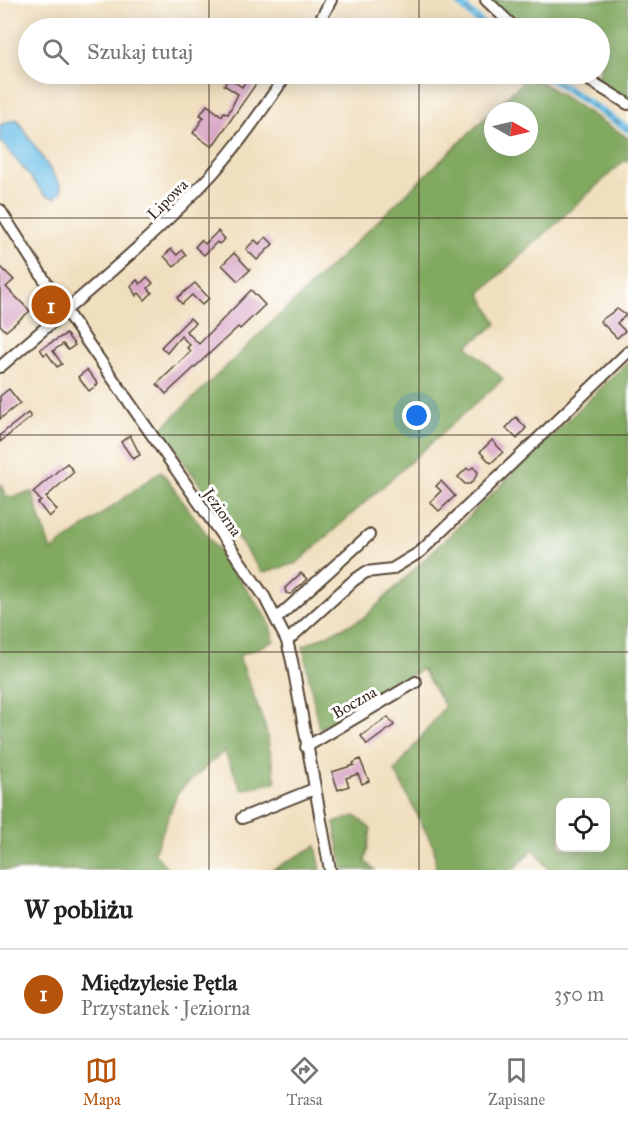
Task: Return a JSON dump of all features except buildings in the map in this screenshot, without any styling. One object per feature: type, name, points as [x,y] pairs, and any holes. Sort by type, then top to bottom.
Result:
[{"type":"street","points":[[321,18],[331,0]]},
{"type":"street","points":[[486,0],[505,18]]},
{"type":"street","name":"Lipowa","points":[[0,367],[116,268],[186,201],[244,136],[280,84]]},
{"type":"street","points":[[595,84],[628,104]]},
{"type":"street","name":"Jeziorna","points":[[1,214],[49,287],[264,596],[276,619],[287,641],[330,870]]},
{"type":"street","points":[[49,287],[52,321]]},
{"type":"street","points":[[287,641],[366,572],[392,569],[420,552],[628,352]]},
{"type":"street","points":[[276,619],[369,535]]},
{"type":"street","name":"Boczna","points":[[306,747],[416,682]]},
{"type":"street","points":[[242,818],[314,789]]},
{"type":"green space","points":[[490,0],[628,0],[628,105],[595,84],[610,84],[610,18],[507,18]]},
{"type":"green space","points":[[521,84],[544,84],[628,138],[628,161],[625,160],[480,293],[497,324],[467,346],[503,379],[297,563],[262,573],[161,429],[484,119],[484,156],[538,156],[538,102],[502,102]]},
{"type":"green space","points":[[628,362],[628,870],[549,870],[534,849],[513,870],[436,870],[434,848],[395,771],[445,706],[422,669],[319,729],[303,646],[364,618]]},
{"type":"green space","points":[[161,471],[268,619],[274,641],[239,656],[265,726],[276,782],[242,790],[224,751],[178,792],[154,853],[169,870],[0,870],[0,483],[7,498],[32,492],[51,551]]},
{"type":"green space","points":[[355,816],[371,829],[365,862],[375,870],[343,870],[334,823]]},
{"type":"green space","points":[[316,846],[321,870],[272,870]]},
{"type":"water","points":[[17,119],[61,186],[61,192],[55,198],[45,195],[0,140],[0,125]]},
{"type":"waterway","points":[[456,0],[475,18]]},
{"type":"waterway","points":[[559,84],[628,129]]},
{"type":"ferry route","points":[[456,0],[475,18]]},
{"type":"ferry route","points":[[559,84],[628,129]]},
{"type":"place","name":"Międzylesie Pętla","points":[[51,305]]}]
